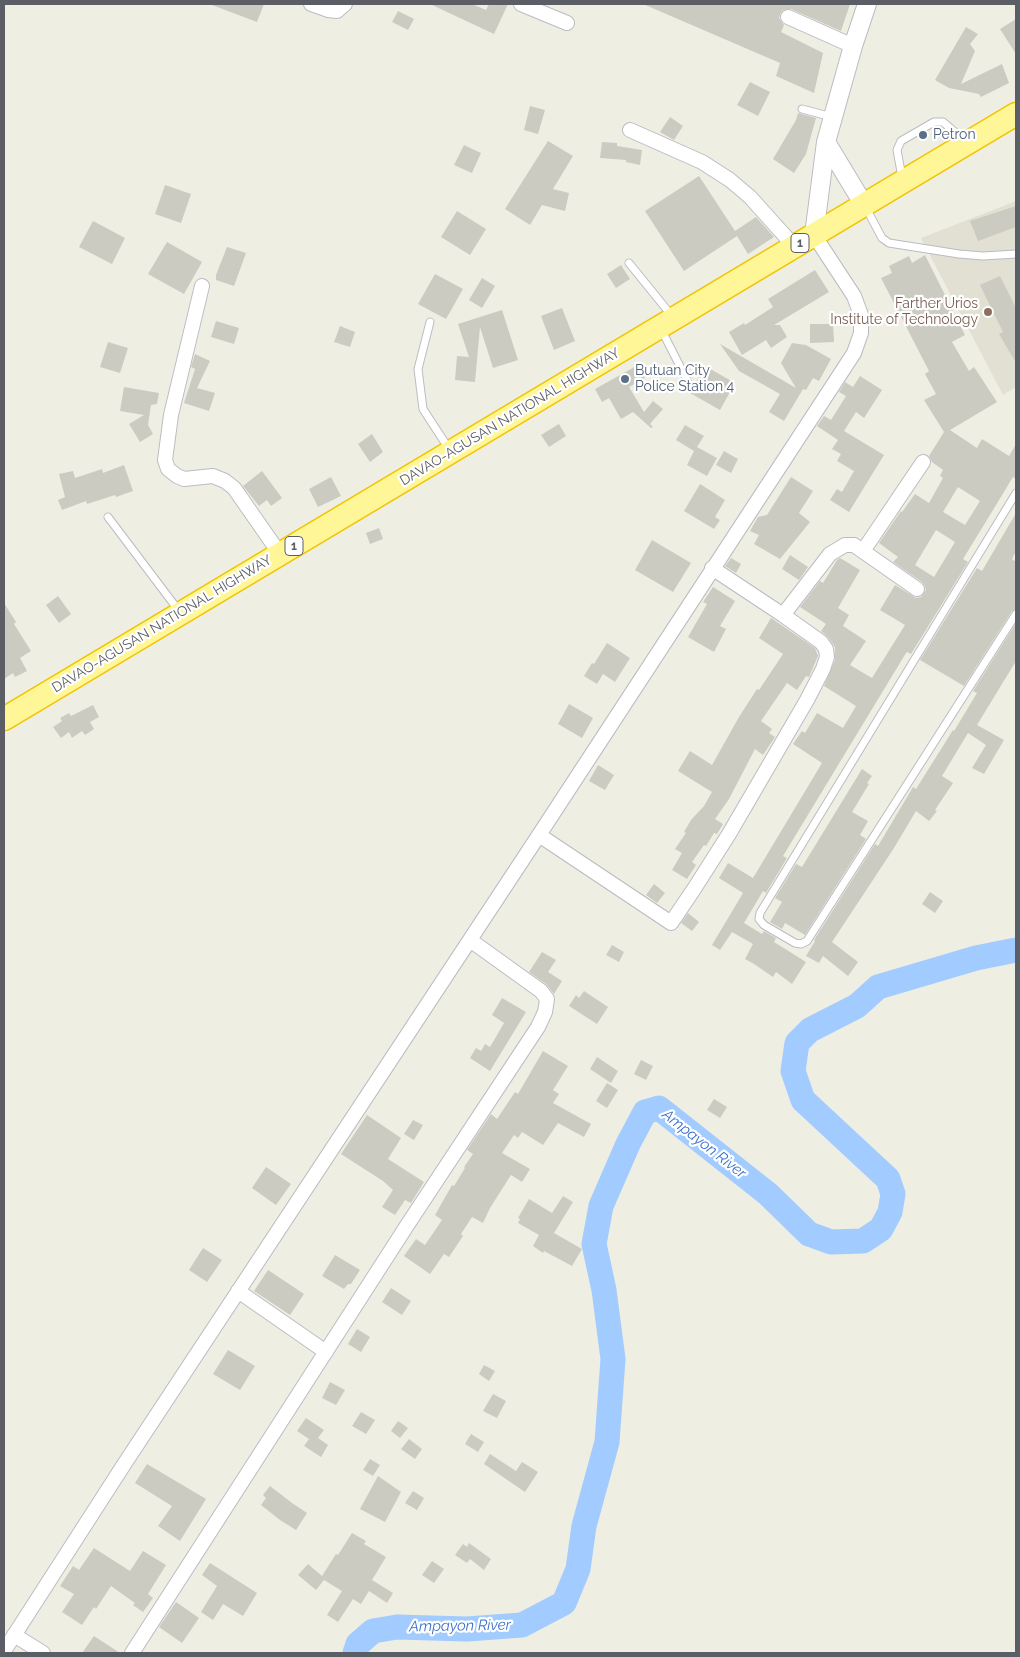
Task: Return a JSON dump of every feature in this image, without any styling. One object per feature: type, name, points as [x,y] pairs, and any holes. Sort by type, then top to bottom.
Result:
[{"type":"highway","name":"DAVAO-AGUSAN NATIONAL HIGHWAY","points":[[4,719],[666,322],[1012,120]]},
{"type":"street","points":[[312,4],[337,11],[345,4]]},
{"type":"street","points":[[521,4],[567,23]]},
{"type":"street","points":[[4,1651],[123,1466],[540,835],[712,568],[854,353],[861,334],[861,315],[854,296],[814,235],[826,142],[868,4]]},
{"type":"street","points":[[788,17],[854,46]]},
{"type":"street","points":[[630,130],[702,162],[730,180],[750,197],[795,247]]},
{"type":"street","points":[[826,142],[864,205]]},
{"type":"street","points":[[202,286],[171,415],[165,460],[168,469],[184,479],[213,476],[225,481],[234,488],[280,554]]},
{"type":"street","points":[[863,552],[923,462]]},
{"type":"street","points":[[784,615],[830,554],[845,545],[854,545],[917,589]]},
{"type":"street","points":[[540,835],[671,923],[694,890],[807,700],[827,657],[826,649],[821,642],[784,615],[712,568]]},
{"type":"street","points":[[132,1653],[406,1227],[538,1027],[545,1012],[547,999],[541,991],[470,940]]},
{"type":"street","points":[[238,1291],[326,1352]]},
{"type":"street","points":[[14,1635],[43,1653]]},
{"type":"lane","points":[[802,109],[833,118]]},
{"type":"lane","points":[[903,182],[897,150],[901,142],[934,122],[943,122],[968,144]]},
{"type":"lane","points":[[864,205],[882,238],[889,244],[983,256],[1016,254]]},
{"type":"lane","points":[[630,263],[666,322],[688,380]]},
{"type":"lane","points":[[430,322],[418,370],[423,409],[451,452]]},
{"type":"lane","points":[[1016,493],[760,913],[760,919],[764,925],[795,943],[801,944],[806,941],[1016,614]]},
{"type":"lane","points":[[108,517],[180,614]]},
{"type":"shaded area","name":"Farther Urios Institute of Technology","points":[[1016,201],[1016,387],[1003,395],[921,238]]},
{"type":"building","points":[[212,4],[264,4],[257,22]]},
{"type":"building","points":[[430,4],[472,4],[486,10],[489,4],[508,4],[494,34]]},
{"type":"building","points":[[643,4],[850,4],[841,31],[791,9],[783,10],[780,14],[779,18],[784,25],[781,32],[823,53],[814,93],[776,76],[780,63]]},
{"type":"building","points":[[398,11],[414,19],[408,30],[392,22]]},
{"type":"building","points":[[1016,19],[1016,54],[1000,29]]},
{"type":"building","points":[[966,27],[978,34],[970,44],[975,51],[961,84],[1002,64],[1009,83],[981,97],[979,94],[949,88],[935,80]]},
{"type":"building","points":[[750,82],[770,92],[758,116],[737,105]]},
{"type":"building","points":[[530,106],[545,110],[538,134],[524,130]]},
{"type":"building","points":[[798,113],[816,118],[806,154],[794,173],[773,159],[796,120]]},
{"type":"building","points":[[670,117],[683,126],[674,140],[660,132]]},
{"type":"building","points":[[548,141],[573,156],[553,189],[569,193],[565,211],[542,205],[530,225],[505,209]]},
{"type":"building","points":[[602,142],[617,143],[617,146],[642,150],[640,165],[626,162],[626,160],[600,158]]},
{"type":"building","points":[[464,145],[481,153],[472,173],[454,165]]},
{"type":"building","points":[[699,176],[735,231],[756,217],[774,237],[748,254],[737,236],[684,271],[645,211]]},
{"type":"building","points":[[165,185],[191,194],[181,223],[155,214]]},
{"type":"building","points":[[1016,206],[1016,227],[978,241],[970,221]]},
{"type":"building","points":[[457,211],[486,229],[470,255],[441,237]]},
{"type":"building","points":[[93,221],[125,238],[112,264],[79,247]]},
{"type":"building","points":[[167,242],[202,262],[184,294],[148,274]]},
{"type":"building","points":[[227,247],[246,253],[234,286],[216,280],[216,275]]},
{"type":"building","points":[[925,255],[965,335],[952,342],[969,371],[974,367],[997,402],[950,430],[977,448],[982,439],[1009,456],[1016,444],[1016,479],[1013,477],[963,559],[968,562],[911,654],[906,653],[783,856],[787,858],[766,893],[763,891],[744,923],[762,934],[764,931],[776,938],[774,942],[806,962],[792,984],[776,972],[773,977],[745,959],[753,944],[732,932],[720,950],[712,945],[743,893],[719,878],[728,863],[753,878],[822,763],[793,744],[802,731],[805,733],[817,713],[843,728],[856,706],[824,686],[835,660],[835,647],[821,631],[826,624],[800,607],[820,581],[823,583],[840,558],[860,570],[838,608],[849,615],[843,626],[866,641],[850,665],[872,678],[905,625],[880,610],[895,585],[916,598],[921,597],[926,590],[922,582],[893,562],[898,557],[879,543],[915,494],[929,503],[943,478],[940,476],[943,470],[932,462],[929,456],[944,432],[924,400],[936,394],[925,374],[929,371],[881,278],[892,273],[889,266],[909,256],[912,263]],"holes":[[[958,487],[980,501],[965,525],[943,512]],[[936,530],[955,542],[934,577],[915,565]]]},
{"type":"building","points":[[621,265],[630,279],[616,288],[607,274]]},
{"type":"building","points":[[815,270],[829,292],[774,325],[780,325],[787,337],[771,348],[766,340],[742,355],[729,332],[744,323],[745,325],[773,307],[768,299]]},
{"type":"building","points":[[435,274],[463,289],[446,319],[418,304]]},
{"type":"building","points":[[1000,276],[1016,308],[1016,363],[999,334],[1003,332],[980,285]]},
{"type":"building","points":[[482,278],[495,286],[482,308],[469,300]]},
{"type":"building","points":[[562,308],[575,341],[554,350],[541,316]]},
{"type":"building","points":[[502,310],[518,360],[493,368],[480,327],[475,382],[455,380],[457,356],[469,357],[458,324]]},
{"type":"building","points":[[216,321],[239,328],[234,344],[211,337]]},
{"type":"building","points":[[810,324],[833,324],[834,342],[810,343]]},
{"type":"building","points":[[340,326],[355,332],[350,347],[334,342]]},
{"type":"building","points":[[108,342],[128,348],[120,373],[100,367]]},
{"type":"building","points":[[792,343],[806,345],[831,359],[819,381],[813,378],[806,390],[803,389],[784,421],[769,412],[780,394],[739,371],[720,344],[796,388],[781,363]]},
{"type":"building","points":[[195,354],[210,361],[197,388],[215,393],[209,411],[184,403],[195,369],[191,367]]},
{"type":"building","points":[[638,365],[645,378],[629,387],[644,412],[653,401],[663,409],[650,424],[653,427],[651,428],[633,412],[621,419],[609,398],[602,402],[595,389]]},
{"type":"building","points":[[705,366],[735,383],[720,410],[690,393]]},
{"type":"building","points":[[860,376],[882,390],[864,418],[856,412],[844,431],[884,455],[849,512],[830,500],[837,489],[842,492],[854,471],[837,461],[841,454],[832,449],[838,440],[817,426],[824,416],[831,420],[846,396],[839,392],[845,382],[853,387]]},
{"type":"building","points":[[124,387],[159,393],[157,404],[151,405],[148,425],[153,434],[140,442],[129,424],[144,415],[120,411]]},
{"type":"building","points":[[559,424],[566,436],[549,447],[541,435]]},
{"type":"building","points":[[685,425],[704,436],[697,447],[717,458],[707,476],[687,465],[694,451],[676,440]]},
{"type":"building","points":[[372,434],[383,452],[370,462],[358,444]]},
{"type":"building","points":[[724,451],[738,459],[731,473],[716,465]]},
{"type":"building","points":[[124,465],[133,491],[87,504],[86,501],[62,510],[58,500],[65,497],[59,474],[73,471],[75,478],[102,469],[103,473]]},
{"type":"building","points":[[262,471],[282,498],[271,506],[267,500],[259,506],[243,486]]},
{"type":"building","points":[[331,477],[341,496],[318,507],[309,489]]},
{"type":"building","points":[[791,477],[813,491],[799,513],[810,522],[780,559],[754,544],[759,535],[750,531],[758,517],[767,515]]},
{"type":"building","points":[[700,484],[725,500],[715,517],[720,520],[714,529],[684,511]]},
{"type":"building","points":[[1016,513],[1016,551],[1012,559],[1016,562],[1016,609],[1012,611],[964,686],[920,660],[977,568],[982,571]]},
{"type":"building","points":[[379,528],[383,539],[370,544],[366,533]]},
{"type":"building","points":[[652,540],[691,563],[673,592],[635,570]]},
{"type":"building","points":[[790,555],[808,567],[799,580],[782,569]]},
{"type":"building","points":[[731,558],[741,564],[736,573],[725,566]]},
{"type":"building","points":[[713,587],[735,601],[720,626],[726,629],[714,652],[688,637],[707,604],[703,602]]},
{"type":"building","points":[[58,596],[71,614],[59,623],[46,605]]},
{"type":"building","points":[[4,603],[16,622],[14,624],[31,651],[20,658],[27,671],[15,677],[13,673],[4,679]]},
{"type":"building","points":[[771,618],[815,648],[818,656],[809,677],[806,676],[797,690],[787,683],[761,721],[772,729],[769,733],[775,737],[763,755],[755,749],[729,799],[715,819],[723,824],[717,834],[714,833],[692,862],[696,865],[687,879],[672,870],[682,853],[675,849],[686,833],[684,832],[691,820],[704,806],[712,792],[678,771],[690,751],[712,765],[739,717],[783,654],[759,638]]},
{"type":"building","points":[[1016,623],[1016,661],[977,725],[1004,740],[984,774],[972,768],[986,745],[968,733],[942,776],[953,783],[935,810],[937,811],[929,821],[916,811],[832,942],[858,962],[848,976],[823,956],[819,963],[806,956],[814,940],[875,844],[878,846],[913,787],[916,789],[954,731],[977,693],[973,691]]},
{"type":"building","points":[[607,643],[630,658],[615,682],[603,674],[597,684],[584,676]]},
{"type":"building","points":[[569,704],[593,718],[582,738],[558,724]]},
{"type":"building","points":[[93,705],[99,717],[90,722],[94,729],[85,735],[82,731],[72,738],[69,732],[61,738],[53,727],[62,721],[60,718],[69,713],[71,716]]},
{"type":"building","points":[[598,765],[614,775],[605,790],[589,781]]},
{"type":"building","points":[[862,769],[872,776],[852,812],[868,821],[860,835],[866,839],[805,935],[785,923],[782,929],[770,922],[782,902],[775,898],[796,864],[802,867]]},
{"type":"building","points":[[654,884],[665,893],[657,903],[646,895]]},
{"type":"building","points":[[930,892],[943,901],[935,913],[922,904]]},
{"type":"building","points":[[688,913],[699,922],[692,931],[681,923]]},
{"type":"building","points":[[612,945],[624,952],[619,962],[606,955]]},
{"type":"building","points":[[542,952],[556,960],[548,972],[562,981],[554,994],[546,984],[529,972]]},
{"type":"building","points":[[584,991],[608,1007],[597,1024],[569,1006],[576,995],[579,998]]},
{"type":"building","points":[[502,998],[526,1012],[490,1071],[470,1058],[476,1048],[481,1051],[485,1044],[490,1047],[504,1023],[492,1015]]},
{"type":"building","points":[[543,1051],[568,1066],[553,1090],[559,1094],[553,1103],[591,1124],[584,1137],[558,1123],[543,1145],[522,1132],[518,1138],[514,1135],[502,1153],[530,1169],[522,1182],[511,1175],[490,1208],[483,1223],[472,1217],[461,1234],[463,1236],[449,1257],[444,1254],[430,1274],[404,1256],[416,1239],[425,1245],[442,1220],[435,1215],[473,1154],[467,1150],[491,1114],[497,1119],[515,1092],[518,1094]]},
{"type":"building","points":[[597,1057],[618,1071],[611,1083],[590,1069]]},
{"type":"building","points":[[641,1060],[653,1066],[646,1080],[634,1074]]},
{"type":"building","points":[[607,1083],[618,1090],[607,1108],[596,1101]]},
{"type":"building","points":[[714,1099],[727,1107],[720,1118],[707,1110]]},
{"type":"building","points":[[367,1115],[401,1138],[388,1159],[424,1182],[411,1203],[405,1200],[395,1215],[382,1207],[393,1190],[383,1181],[341,1154]]},
{"type":"building","points":[[413,1120],[423,1125],[414,1140],[404,1134]]},
{"type":"building","points":[[266,1167],[291,1184],[276,1205],[252,1188]]},
{"type":"building","points":[[563,1196],[573,1202],[554,1233],[582,1249],[572,1266],[544,1251],[543,1253],[533,1246],[539,1235],[518,1223],[520,1219],[518,1218],[529,1199],[552,1213]]},
{"type":"building","points":[[203,1248],[222,1260],[207,1282],[189,1270]]},
{"type":"building","points":[[335,1255],[360,1270],[351,1284],[348,1284],[344,1289],[322,1276]]},
{"type":"building","points":[[268,1270],[304,1294],[290,1315],[254,1291]]},
{"type":"building","points":[[391,1288],[411,1301],[402,1315],[382,1302]]},
{"type":"building","points":[[357,1329],[370,1337],[361,1352],[348,1344]]},
{"type":"building","points":[[228,1350],[255,1366],[240,1390],[213,1374]]},
{"type":"building","points":[[484,1365],[495,1371],[489,1381],[479,1374]]},
{"type":"building","points":[[330,1382],[345,1390],[336,1405],[322,1398]]},
{"type":"building","points":[[493,1394],[506,1401],[497,1418],[483,1411]]},
{"type":"building","points":[[361,1412],[375,1420],[366,1434],[352,1426]]},
{"type":"building","points":[[306,1418],[324,1430],[318,1438],[328,1445],[321,1457],[304,1446],[309,1439],[297,1431]]},
{"type":"building","points":[[398,1421],[408,1428],[400,1438],[391,1431]]},
{"type":"building","points":[[471,1434],[484,1442],[478,1452],[465,1444]]},
{"type":"building","points":[[409,1439],[422,1449],[415,1459],[401,1449]]},
{"type":"building","points":[[490,1454],[516,1471],[522,1462],[538,1472],[525,1492],[484,1464]]},
{"type":"building","points":[[370,1459],[380,1465],[373,1476],[363,1470]]},
{"type":"building","points":[[147,1464],[206,1499],[180,1541],[158,1526],[172,1506],[135,1483]]},
{"type":"building","points":[[378,1476],[401,1492],[385,1522],[360,1509]]},
{"type":"building","points":[[270,1486],[307,1513],[296,1530],[261,1505],[266,1498],[263,1495]]},
{"type":"building","points":[[413,1491],[424,1498],[417,1510],[405,1503]]},
{"type":"building","points":[[352,1533],[366,1541],[364,1544],[386,1557],[372,1580],[393,1593],[387,1603],[369,1591],[361,1604],[353,1599],[338,1622],[327,1615],[342,1591],[324,1580],[316,1590],[298,1575],[308,1564],[322,1576]]},
{"type":"building","points":[[469,1543],[491,1559],[484,1570],[470,1559],[467,1563],[455,1555],[463,1544],[467,1547]]},
{"type":"building","points":[[94,1548],[130,1571],[143,1551],[166,1565],[148,1594],[153,1598],[143,1612],[133,1605],[135,1603],[111,1586],[96,1609],[94,1607],[82,1625],[62,1612],[74,1594],[60,1586],[73,1566],[79,1570]]},
{"type":"building","points":[[432,1561],[444,1569],[434,1583],[422,1575]]},
{"type":"building","points":[[210,1563],[257,1593],[243,1616],[223,1604],[213,1620],[201,1612],[217,1586],[202,1575]]},
{"type":"building","points":[[176,1602],[199,1618],[182,1643],[159,1627]]},
{"type":"building","points":[[94,1636],[120,1653],[82,1653]]},
{"type":"waterway","name":"Ampayon River","points":[[355,1653],[358,1644],[373,1631],[397,1627],[467,1629],[522,1625],[564,1603],[578,1569],[584,1526],[607,1442],[613,1359],[604,1290],[594,1244],[601,1206],[628,1144],[645,1112],[659,1108],[768,1194],[809,1234],[831,1242],[863,1241],[881,1229],[890,1212],[893,1194],[888,1179],[803,1100],[793,1071],[797,1043],[810,1030],[857,1006],[878,987],[976,958],[1016,950]]},
{"type":"place","name":"Petron","points":[[923,135]]},
{"type":"place","name":"Farther Urios Institute of Technology","points":[[988,312]]},
{"type":"place","name":"Butuan City Police Station 4","points":[[625,379]]}]
